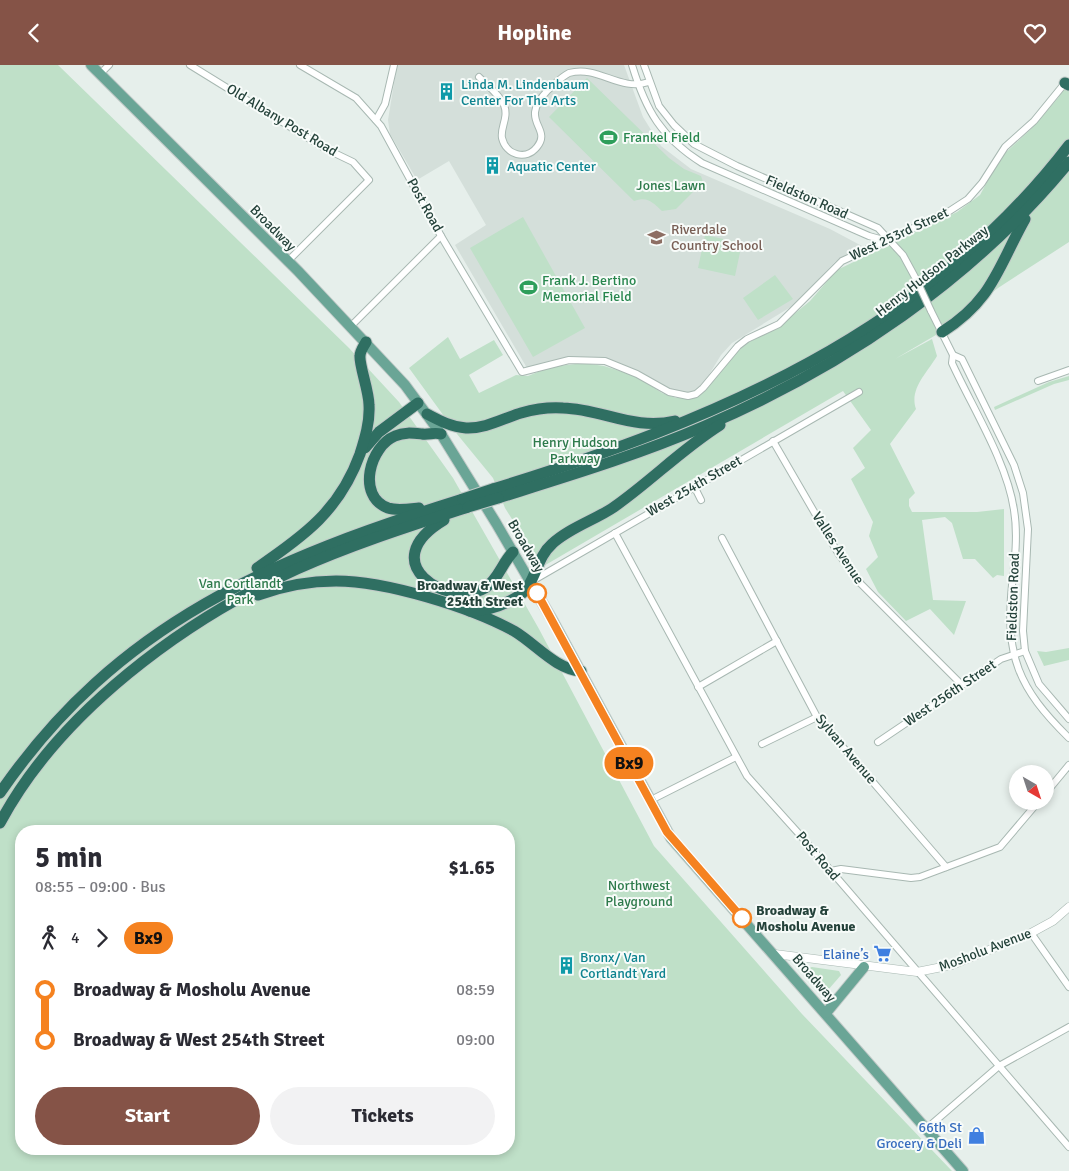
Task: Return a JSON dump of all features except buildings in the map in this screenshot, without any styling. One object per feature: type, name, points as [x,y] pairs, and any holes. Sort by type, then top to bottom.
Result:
[{"type":"highway","name":"Henry Hudson Parkway","points":[[495,494],[711,413],[822,356],[886,315],[937,278],[1001,223],[1028,195],[1069,145]]},
{"type":"highway","name":"Henry Hudson Parkway","points":[[0,823],[12,802],[45,756],[98,699],[159,650],[224,609],[272,581],[323,558],[466,503],[640,451],[756,403],[817,370],[893,322],[960,271],[1032,205],[1069,162]]},
{"type":"highway","points":[[942,332],[976,304],[993,283],[1011,243],[1032,205]]},
{"type":"highway","points":[[355,467],[369,415],[368,390],[360,358],[366,342]]},
{"type":"highway","points":[[220,594],[314,527],[340,496],[374,437],[418,403]]},
{"type":"highway","points":[[460,609],[476,611],[495,608],[520,594],[530,582],[541,556],[554,542],[612,508],[693,443],[756,403]]},
{"type":"highway","points":[[427,414],[454,426],[471,428],[523,412],[546,408],[576,409],[628,422],[649,425],[711,413]]},
{"type":"highway","points":[[441,434],[408,433],[389,439],[374,458],[369,484],[377,501],[388,508],[406,509],[445,504]]},
{"type":"highway","name":"Henry Hudson Parkway","points":[[0,793],[43,735],[90,686],[155,635],[220,594],[308,552],[445,504],[466,503]]},
{"type":"highway","points":[[466,503],[433,527],[418,542],[414,553],[415,562],[424,578],[447,590],[461,592],[478,591],[494,581],[503,563],[513,552]]},
{"type":"highway","points":[[224,609],[284,587],[337,581],[397,591],[460,609],[505,627],[529,641],[564,668],[581,671]]},
{"type":"highway","points":[[0,816],[12,802]]},
{"type":"main road","name":"Broadway","points":[[91,65],[351,326],[427,414],[513,552],[581,671],[649,801],[676,844],[775,954],[963,1171]]},
{"type":"main road","points":[[826,1013],[864,967]]},
{"type":"street","points":[[100,74],[109,65]]},
{"type":"street","name":"Old Albany Post Road","points":[[190,65],[326,149],[353,162],[369,180],[287,262]]},
{"type":"street","name":"Post Road","points":[[300,65],[356,98],[376,120],[441,236],[522,372]]},
{"type":"street","points":[[376,120],[385,104],[394,65]]},
{"type":"street","name":"Fieldston Road","points":[[632,65],[648,110],[670,139],[687,154],[717,170],[869,236],[888,241]]},
{"type":"street","name":"Fieldston Road","points":[[644,65],[659,106],[674,125],[694,144],[722,159],[878,228],[903,255],[953,355],[952,363],[1008,482],[1015,510],[1016,528],[1010,630],[1013,654],[1028,690],[1069,738]]},
{"type":"street","points":[[479,77],[503,103],[506,118],[502,136],[505,145],[512,153],[522,156],[534,151],[541,138],[541,131],[534,117],[537,102],[564,76],[589,70],[638,85],[649,82]]},
{"type":"street","name":"West 253rd Street","points":[[522,372],[569,361],[605,361],[637,374],[669,392],[688,396],[696,394],[738,346],[747,339],[769,330],[784,320],[842,261],[948,212],[968,199],[982,183],[1005,147],[1034,121],[1068,82]]},
{"type":"street","points":[[717,170],[722,159]]},
{"type":"street","points":[[351,326],[441,236]]},
{"type":"street","name":"Fieldston Road","points":[[953,355],[962,359],[1019,478],[1026,506],[1028,529],[1022,631],[1025,651],[1039,684],[1069,719]]},
{"type":"street","points":[[1038,381],[1069,370]]},
{"type":"street","name":"West 254th Street","points":[[530,582],[859,392]]},
{"type":"street","points":[[972,405],[983,400]]},
{"type":"street","name":"Valles Avenue","points":[[773,441],[838,553],[861,584],[962,685]]},
{"type":"street","points":[[694,486],[701,500]]},
{"type":"street","points":[[1016,528],[1028,529]]},
{"type":"street","name":"Post Road","points":[[615,533],[747,776],[1069,1147]]},
{"type":"street","name":"Sylvan Avenue","points":[[722,538],[817,717],[946,867]]},
{"type":"street","points":[[698,687],[777,641]]},
{"type":"street","name":"West 256th Street","points":[[878,742],[962,685],[1013,654],[1025,651]]},
{"type":"street","points":[[762,744],[817,717]]},
{"type":"street","points":[[649,801],[736,757]]},
{"type":"street","points":[[1054,783],[1069,765]]},
{"type":"street","points":[[831,871],[841,869],[911,878],[920,877],[1000,847],[1031,810]]},
{"type":"street","name":"Mosholu Avenue","points":[[775,954],[864,967],[917,972],[952,965],[1030,933],[1053,921],[1069,907]]},
{"type":"street","points":[[1030,933],[1069,987]]},
{"type":"street","points":[[926,1129],[999,1066],[1069,1027]]},
{"type":"shaded area","name":"Riverdale Country School","points":[[397,65],[624,65],[643,117],[661,146],[691,169],[830,229],[862,246],[835,262],[794,305],[732,343],[721,355],[704,383],[694,391],[682,393],[671,390],[622,364],[600,359],[527,368],[455,245],[486,225],[449,161],[417,180],[390,134],[388,120]]},
{"type":"green space","name":"Van Cortlandt Park","points":[[0,65],[58,65],[349,348],[399,402],[453,478],[539,629],[654,846],[802,1014],[952,1171],[0,1171]]},
{"type":"green space","name":"Frankel Field","points":[[587,78],[669,158],[684,169],[701,176],[703,182],[676,209],[662,211],[646,200],[634,201],[549,117]]},
{"type":"green space","name":"Henry Hudson Parkway","points":[[1069,81],[1069,242],[998,288],[941,332],[895,359],[932,339],[937,356],[917,388],[914,402],[916,409],[890,444],[915,493],[909,499],[909,506],[912,512],[977,512],[1004,509],[1004,576],[997,575],[993,578],[975,559],[963,559],[952,523],[945,517],[922,520],[933,600],[966,601],[954,635],[930,609],[906,621],[878,592],[866,569],[878,557],[869,536],[873,522],[851,479],[865,468],[853,448],[871,430],[843,391],[542,567],[505,508],[493,478],[457,434],[409,368],[448,337],[460,359],[494,340],[503,355],[469,375],[479,393],[516,375],[528,376],[550,367],[584,363],[604,366],[636,376],[662,393],[676,398],[691,398],[733,355],[749,342],[776,329],[810,301],[837,270],[957,212],[980,195],[1000,158],[1033,127],[1058,98]]},
{"type":"green space","name":"Frank J. Bertino Memorial Field","points":[[523,217],[585,328],[533,357],[470,248]]},
{"type":"green space","points":[[705,235],[742,243],[735,276],[698,268]]},
{"type":"green space","points":[[775,275],[793,299],[758,320],[743,298]]},
{"type":"green space","points":[[1069,376],[1069,380],[1054,384],[995,410],[994,407],[1049,382]]},
{"type":"green space","points":[[1069,648],[1069,660],[1044,666],[1037,651],[1046,652]]},
{"type":"green space","points":[[807,968],[839,971],[841,975],[824,992],[806,971]]},
{"type":"bus line","name":"Bx9","points":[[537,593],[667,832],[742,918]]},
{"type":"place","name":"Linda M. Lindenbaum Center For The Arts","points":[[447,92]]},
{"type":"place","name":"Frankel Field","points":[[609,137]]},
{"type":"place","name":"Aquatic Center","points":[[493,166]]},
{"type":"place","name":"Riverdale Country School","points":[[657,237]]},
{"type":"place","name":"Frank J. Bertino Memorial Field","points":[[528,288]]},
{"type":"place","name":"Broadway & West 254th Street","points":[[537,593]]},
{"type":"place","name":"Broadway & Mosholu Avenue","points":[[742,918]]},
{"type":"place","name":"Elaine’s","points":[[883,954]]},
{"type":"place","name":"Bronx/ Van Cortlandt Yard","points":[[566,965]]},
{"type":"place","name":"66th St Grocery & Deli","points":[[976,1135]]},
{"type":"park label","name":"Jones Lawn","points":[[671,185]]},
{"type":"park label","name":"Northwest Playground","points":[[639,893]]}]
